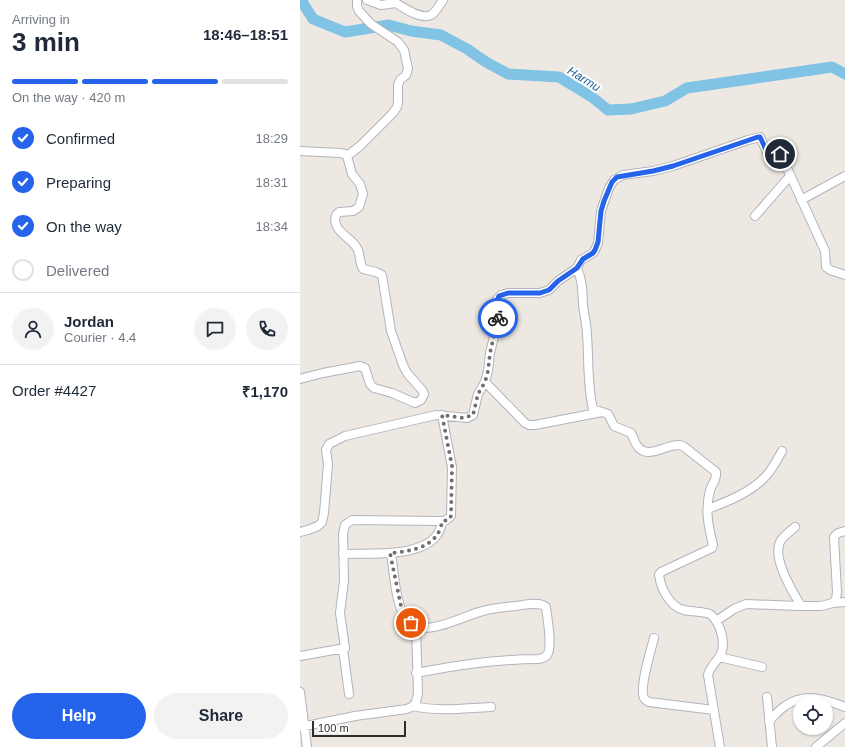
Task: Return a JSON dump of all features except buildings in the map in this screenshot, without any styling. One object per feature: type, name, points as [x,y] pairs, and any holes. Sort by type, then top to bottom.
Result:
[{"type":"street","points":[[347,156],[360,146],[390,117],[397,107],[399,81],[407,72],[408,64],[402,45],[371,24],[358,9],[356,4],[357,0]]},
{"type":"street","points":[[366,0],[381,5],[396,3],[407,10],[425,16],[432,14],[443,0]]},
{"type":"street","points":[[300,532],[318,526],[322,522],[328,464],[326,450],[329,444],[345,436],[442,415],[463,418],[473,415],[478,394],[485,382],[492,340],[498,321],[496,304],[497,299],[501,295],[508,293],[540,293],[546,291],[577,268],[582,260],[593,253],[597,247],[601,211],[609,188],[617,177],[673,166],[759,137],[768,154],[781,154],[825,251],[826,267],[830,270],[845,275]]},
{"type":"street","points":[[300,151],[340,153],[347,156],[352,174],[360,184],[363,194],[359,207],[353,211],[339,212],[336,215],[336,226],[352,241],[357,248],[362,270],[376,272],[382,275],[391,331],[396,347],[407,373],[424,394],[421,400],[415,403],[392,393],[375,389],[370,384],[365,368],[360,366],[323,372],[300,379]]},
{"type":"street","points":[[755,216],[790,176]]},
{"type":"street","points":[[801,200],[845,176]]},
{"type":"street","points":[[577,268],[583,291],[583,304],[588,336],[588,378],[594,410],[609,415],[614,426],[631,432],[636,445],[644,452],[651,452],[679,445],[683,446],[716,472],[716,478],[710,489],[707,522],[713,545],[712,548],[661,572],[659,577],[667,596],[678,608],[708,613],[716,621],[720,630],[723,647],[719,657],[709,670],[708,674],[720,747]]},
{"type":"street","points":[[485,382],[525,423],[535,425],[603,412]]},
{"type":"street","points":[[349,694],[343,649],[345,647],[340,613],[344,581],[343,554],[345,525],[352,520],[448,520],[451,516],[453,480],[451,456],[442,415]]},
{"type":"street","points":[[708,509],[728,501],[754,487],[766,477],[782,451]]},
{"type":"street","points":[[343,554],[390,553],[416,549],[431,541],[437,535],[443,521]]},
{"type":"street","points":[[795,527],[781,540],[779,548],[780,561],[785,577],[801,606]]},
{"type":"street","points":[[833,603],[836,599],[837,592],[834,537],[838,532],[845,531]]},
{"type":"street","points":[[390,553],[402,611],[408,620],[416,627],[436,627],[482,611],[541,604],[546,606],[550,641],[548,654],[546,657],[539,659],[496,661],[446,667],[416,673]]},
{"type":"street","points":[[716,621],[734,609],[746,604],[821,606],[845,602]]},
{"type":"street","points":[[413,706],[416,702],[418,693],[416,673],[416,627]]},
{"type":"street","points":[[654,638],[644,678],[643,697],[645,700],[650,702],[714,710]]},
{"type":"street","points":[[300,656],[343,649]]},
{"type":"street","points":[[719,657],[762,667]]},
{"type":"street","points":[[300,693],[302,727],[307,747]]},
{"type":"street","points":[[767,697],[772,747]]},
{"type":"street","points":[[769,721],[784,706],[801,699],[813,697],[827,700],[845,707]]},
{"type":"street","points":[[302,727],[334,720],[394,711],[413,706],[425,709],[444,710],[491,706]]},
{"type":"street","points":[[816,747],[845,722]]},
{"type":"waterway","name":"Harmu","points":[[301,0],[313,19],[345,32],[389,25],[411,31],[441,35],[508,74],[559,77],[592,97],[608,110],[631,109],[665,101],[687,88],[832,67],[845,74]]},
{"type":"way so far","points":[[411,623],[402,611],[390,553],[416,549],[431,541],[437,535],[443,521],[448,520],[451,516],[453,480],[452,466],[442,415],[467,418],[475,412],[478,394],[485,382],[488,371],[492,340],[498,318]]},
{"type":"route","points":[[498,318],[496,302],[499,296],[508,293],[540,293],[549,290],[558,281],[572,273],[583,259],[593,253],[597,247],[601,211],[604,201],[612,182],[617,177],[673,166],[758,137],[760,137],[768,154],[780,154]]}]
